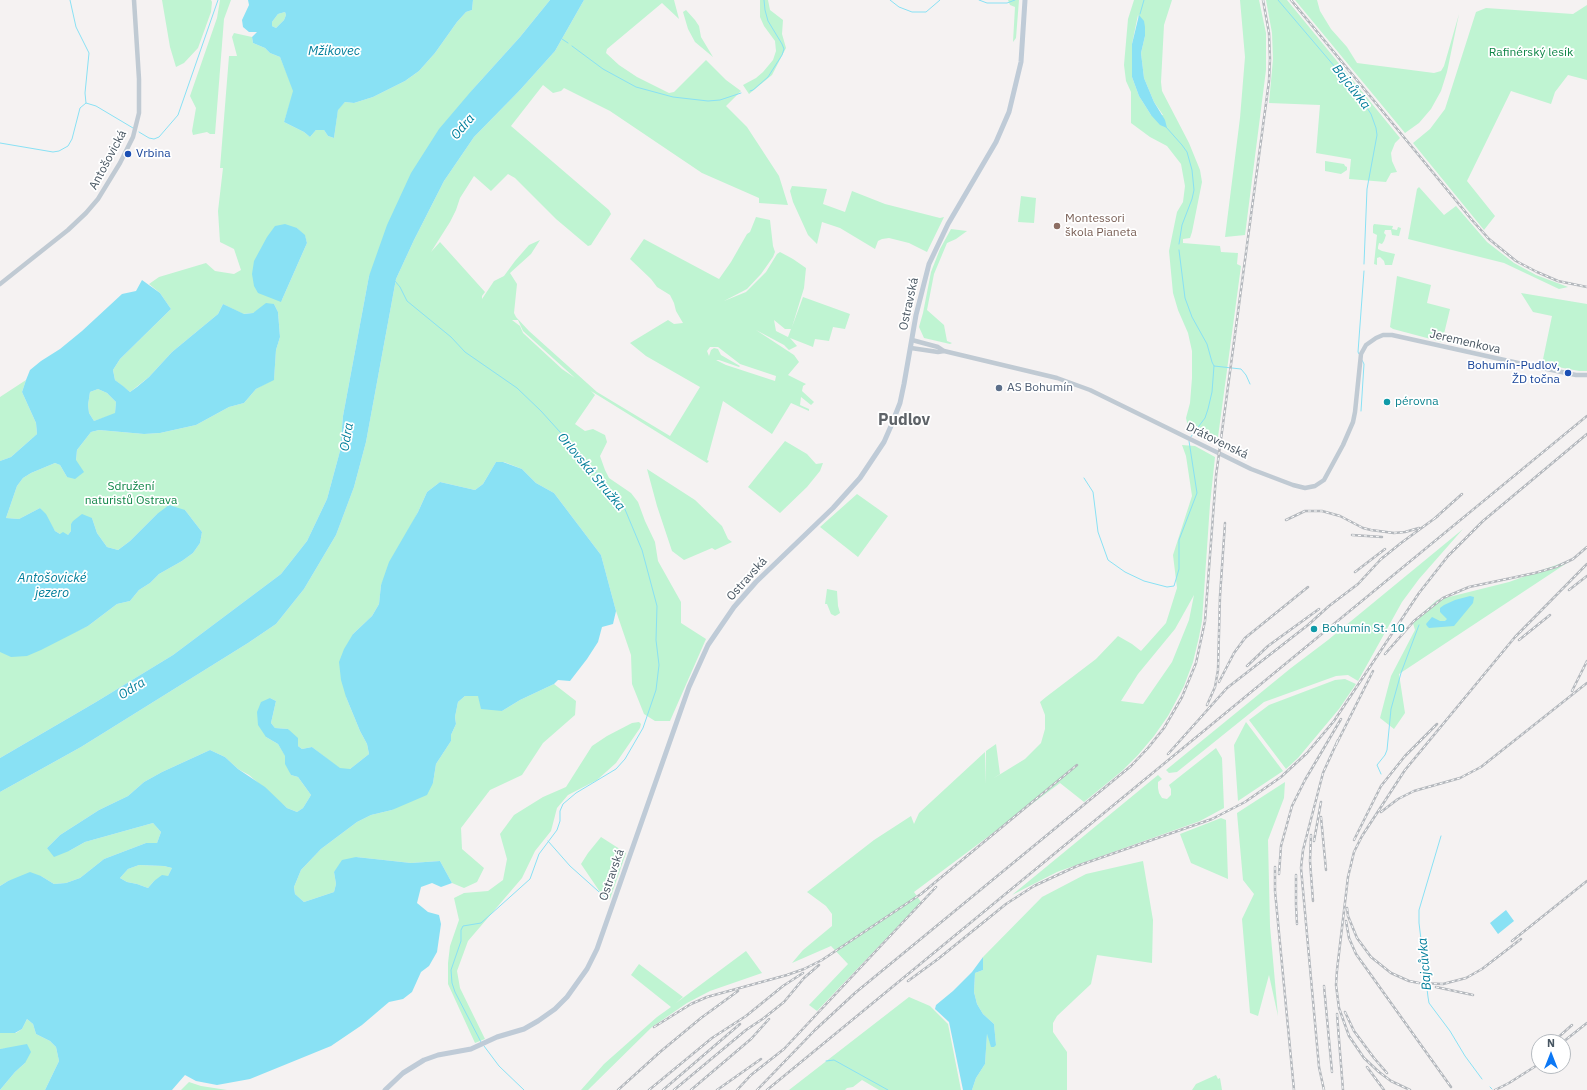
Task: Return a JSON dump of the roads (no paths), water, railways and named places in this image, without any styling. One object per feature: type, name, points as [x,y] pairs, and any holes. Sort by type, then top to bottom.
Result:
[{"type":"main road","name":"Ostravská","points":[[385,1090],[404,1073],[424,1060],[438,1055],[459,1052],[477,1046],[487,1041],[518,1031],[538,1021],[561,1003],[582,978],[597,949],[696,668],[708,645],[734,607],[756,582],[833,508],[860,478],[884,442],[900,403],[922,289],[929,264],[948,224],[996,142],[1009,112],[1021,62],[1025,0]]},
{"type":"street","name":"Antošovická","points":[[0,284],[68,230],[93,205],[120,163],[133,137],[139,113],[139,79],[134,0]]},
{"type":"street","name":"Drátovenská","points":[[912,340],[938,347],[944,351],[1068,382],[1106,397],[1229,458],[1276,479],[1301,487],[1315,486],[1326,477],[1353,422],[1361,354],[1369,343],[1376,338],[1385,335]]},
{"type":"street","name":"Jeremenkova","points":[[1385,335],[1392,335],[1518,363],[1579,375],[1587,375]]},
{"type":"street","name":"Drátovenská","points":[[911,348],[938,352],[944,351]]},
{"type":"water","name":"Mžíkovec","points":[[248,0],[473,0],[472,10],[466,12],[457,22],[435,53],[419,71],[405,81],[373,97],[354,103],[345,102],[338,110],[334,138],[328,136],[324,130],[316,130],[310,137],[304,132],[284,122],[293,91],[280,57],[253,43],[252,37],[257,32],[249,32],[243,27],[242,20],[249,5]],"holes":[[[285,12],[286,15],[284,20],[276,28],[272,26],[272,22],[278,14]]]},
{"type":"water","name":"Odra","points":[[550,0],[584,0],[555,51],[520,90],[474,137],[444,181],[396,279],[366,442],[354,487],[336,535],[304,589],[276,624],[248,643],[81,747],[0,792],[0,758],[173,655],[281,574],[307,541],[327,499],[340,451],[343,416],[369,276],[387,225],[411,173],[439,129],[520,37]]},
{"type":"water","points":[[1139,15],[1144,21],[1145,27],[1145,36],[1141,53],[1144,78],[1154,102],[1165,120],[1167,128],[1160,125],[1151,115],[1139,96],[1132,77],[1132,44]]},
{"type":"water","points":[[285,224],[297,228],[305,235],[307,243],[281,302],[258,293],[254,286],[252,274],[254,261],[267,237],[275,226]]},
{"type":"water","name":"Antošovické jezero","points":[[142,280],[160,293],[171,309],[120,359],[113,370],[115,380],[130,392],[149,377],[172,352],[218,314],[223,304],[244,314],[253,313],[266,303],[274,304],[278,312],[280,337],[276,350],[274,380],[256,389],[244,403],[229,407],[196,425],[160,433],[144,434],[99,430],[91,432],[77,450],[76,460],[84,472],[75,479],[67,477],[60,465],[55,463],[23,478],[17,486],[6,518],[19,519],[40,508],[46,514],[55,531],[60,534],[63,532],[68,535],[71,531],[71,524],[73,521],[82,514],[92,518],[97,533],[107,547],[118,550],[169,505],[185,510],[202,532],[200,543],[193,553],[159,574],[150,583],[139,590],[130,601],[117,604],[88,626],[41,650],[27,656],[11,657],[0,652],[0,461],[11,457],[37,434],[36,423],[22,392],[26,380],[30,370],[60,349],[82,331],[122,294],[136,291]],"holes":[[[98,389],[107,393],[116,402],[115,413],[94,421],[89,413],[88,405],[90,392]]]},
{"type":"water","points":[[496,462],[503,462],[522,469],[536,483],[554,493],[601,555],[616,611],[613,624],[602,627],[598,642],[570,681],[558,680],[554,684],[520,700],[502,711],[481,709],[478,696],[465,696],[458,702],[455,717],[456,724],[451,735],[451,741],[436,764],[433,783],[427,795],[392,810],[371,815],[357,822],[321,849],[301,870],[294,887],[295,894],[304,902],[334,892],[336,884],[334,872],[342,860],[356,857],[411,863],[440,861],[452,883],[441,887],[432,883],[421,887],[417,903],[428,912],[439,915],[441,924],[437,952],[429,966],[421,972],[412,992],[403,999],[389,1002],[362,1025],[331,1046],[250,1079],[217,1085],[196,1081],[185,1075],[172,1090],[45,1090],[59,1061],[56,1047],[50,1041],[36,1034],[33,1024],[27,1019],[22,1029],[15,1033],[0,1033],[0,886],[30,872],[41,876],[54,884],[66,883],[80,878],[104,859],[146,843],[157,843],[161,832],[153,823],[85,842],[54,857],[47,848],[60,835],[99,810],[128,796],[144,782],[210,750],[225,757],[238,769],[265,787],[287,808],[297,812],[303,808],[311,795],[298,777],[291,775],[285,764],[285,756],[278,744],[266,737],[258,725],[257,712],[261,702],[270,698],[276,701],[271,723],[275,728],[288,729],[298,738],[298,746],[302,749],[312,747],[340,768],[350,769],[369,754],[367,744],[346,697],[341,680],[339,662],[344,649],[353,634],[372,616],[379,604],[381,585],[389,562],[418,512],[427,492],[440,482],[475,490],[483,484]],"holes":[[[139,865],[164,866],[172,868],[168,876],[162,875],[148,888],[127,882],[120,878],[128,869]]]},
{"type":"water","points":[[1470,596],[1474,597],[1473,603],[1454,626],[1429,628],[1427,626],[1426,624],[1432,617],[1440,621],[1445,621],[1447,619],[1440,612],[1440,608],[1444,605]]},
{"type":"water","points":[[1506,910],[1514,921],[1498,934],[1490,923]]},
{"type":"water","points":[[983,957],[983,970],[975,973],[974,992],[977,1004],[983,1014],[994,1024],[996,1045],[991,1047],[987,1034],[985,1064],[976,1078],[972,1090],[963,1090],[949,1022],[935,1009],[936,1005],[972,972]]},
{"type":"water","points":[[27,1044],[31,1052],[25,1063],[15,1072],[0,1090],[0,1049]]},
{"type":"waterway","points":[[70,0],[76,27],[89,53],[85,93],[86,103]]},
{"type":"waterway","points":[[139,132],[149,138],[154,139],[159,137],[178,115],[218,0]]},
{"type":"waterway","points":[[750,91],[768,77],[782,55],[784,49],[768,21],[764,0]]},
{"type":"waterway","points":[[890,0],[899,7],[912,12],[926,12],[940,0]]},
{"type":"waterway","points":[[979,0],[987,3],[1007,3],[1015,0]]},
{"type":"waterway","points":[[1140,14],[1144,0]]},
{"type":"waterway","name":"Bajcůvka","points":[[1278,0],[1358,94],[1371,114],[1376,128],[1377,135],[1367,189],[1364,264]]},
{"type":"waterway","points":[[562,39],[568,43]]},
{"type":"waterway","points":[[572,46],[603,69],[636,87],[673,97],[708,101],[720,100],[741,93]]},
{"type":"waterway","points":[[0,143],[53,152],[59,151],[68,146],[72,139],[80,108],[86,103],[96,106],[133,128]]},
{"type":"waterway","points":[[1166,127],[1187,152],[1192,170],[1194,190],[1182,225],[1179,244]]},
{"type":"waterway","points":[[1179,250],[1185,298],[1192,317],[1207,344],[1214,366],[1241,369],[1246,375],[1250,384]]},
{"type":"waterway","name":"Bajcůvka","points":[[1359,354],[1364,271]]},
{"type":"waterway","name":"Orlovská Stružka","points":[[395,281],[400,287],[407,301],[451,337],[465,352],[517,388],[541,411],[588,463],[624,507],[642,550],[657,606],[656,640],[659,665],[656,690],[643,728],[625,759],[616,769],[576,793],[563,804],[560,811],[560,821],[557,830],[539,854],[530,879],[481,923],[463,926],[461,930],[461,941],[451,970],[452,983],[455,992],[481,1042]]},
{"type":"waterway","name":"Bajcůvka","points":[[1361,411],[1364,364],[1362,360]]},
{"type":"waterway","points":[[1190,438],[1205,418],[1212,392],[1214,366]]},
{"type":"waterway","points":[[1084,478],[1093,492],[1098,532],[1108,560],[1125,572],[1144,581],[1167,587],[1174,586],[1179,569],[1179,540],[1197,493],[1189,441]]},
{"type":"waterway","name":"Bajcůvka","points":[[1381,774],[1377,765],[1387,750],[1391,709],[1401,673],[1419,625]]},
{"type":"waterway","name":"Bajcůvka","points":[[1441,836],[1419,910],[1419,923],[1429,1003],[1450,1031],[1465,1056],[1482,1079]]},
{"type":"waterway","points":[[548,841],[570,866],[607,899]]},
{"type":"waterway","name":"Orlovská Stružka","points":[[484,1046],[499,1066],[524,1090]]},
{"type":"waterway","points":[[826,1061],[834,1060],[888,1090]]},
{"type":"railway","points":[[757,1090],[815,1030],[855,993],[1131,766],[1164,728],[1182,697],[1196,663],[1205,621],[1216,476],[1269,81],[1269,33],[1263,0]]},
{"type":"railway","points":[[1291,0],[1489,239],[1516,261],[1537,272],[1558,281],[1587,287]]},
{"type":"railway","points":[[767,1090],[1587,416]]},
{"type":"railway","points":[[908,981],[938,959],[1006,904],[1034,886],[1077,866],[1212,819],[1245,802],[1281,777],[1307,753],[1334,721],[1419,593],[1448,556],[1483,521],[1587,434]]},
{"type":"railway","points":[[1434,519],[1462,494]]},
{"type":"railway","points":[[1286,520],[1305,511],[1322,511],[1340,516],[1363,528],[1371,530],[1394,533],[1419,528]]},
{"type":"railway","points":[[1380,560],[1438,516]]},
{"type":"railway","points":[[1207,705],[1215,687],[1218,670],[1220,596],[1225,523]]},
{"type":"railway","points":[[1352,535],[1382,537]]},
{"type":"railway","points":[[1385,654],[1414,621],[1443,598],[1469,587],[1556,567],[1573,559],[1587,547]]},
{"type":"railway","points":[[1355,572],[1385,549]]},
{"type":"railway","points":[[1168,754],[1227,688],[1358,584],[1383,557]]},
{"type":"railway","points":[[1410,1090],[1391,1081],[1364,1058],[1349,1036],[1339,1008],[1336,985],[1337,970],[1348,877],[1354,852],[1362,836],[1405,770],[1515,637],[1587,564]]},
{"type":"railway","points":[[1569,590],[1587,576]]},
{"type":"railway","points":[[1219,682],[1234,653],[1245,638],[1308,587]]},
{"type":"railway","points":[[1247,666],[1268,646],[1319,609]]},
{"type":"railway","points":[[1519,640],[1550,615]]},
{"type":"railway","points":[[1572,691],[1587,661]]},
{"type":"railway","points":[[1336,745],[1373,671]]},
{"type":"railway","points":[[1381,812],[1398,799],[1414,791],[1460,778],[1481,767],[1587,683]]},
{"type":"railway","points":[[1279,874],[1281,846],[1292,806],[1305,780],[1341,719]]},
{"type":"railway","points":[[1354,840],[1381,786],[1405,756],[1437,724]]},
{"type":"railway","points":[[1324,1090],[1319,1067],[1301,868],[1303,850],[1323,773],[1338,740]]},
{"type":"railway","points":[[654,1027],[691,1004],[707,997],[787,975],[822,960],[921,894],[1077,765]]},
{"type":"railway","points":[[1314,841],[1321,802]]},
{"type":"railway","points":[[1321,817],[1326,870]]},
{"type":"railway","points":[[1311,835],[1310,861],[1313,901]]},
{"type":"railway","points":[[1275,867],[1275,891],[1294,1090]]},
{"type":"railway","points":[[1296,875],[1297,924]]},
{"type":"railway","points":[[1512,941],[1587,881]]},
{"type":"railway","points":[[737,1090],[751,1075],[784,1049],[936,887]]},
{"type":"railway","points":[[1347,908],[1348,916],[1357,938],[1371,957],[1391,973],[1409,981],[1419,983],[1443,984],[1466,978],[1482,969],[1521,939]]},
{"type":"railway","points":[[1346,921],[1349,938],[1356,954],[1451,1087]]},
{"type":"railway","points":[[674,1090],[746,1030],[784,1002],[804,978],[819,965]]},
{"type":"railway","points":[[649,1090],[712,1038],[746,1016],[783,986],[803,973]]},
{"type":"railway","points":[[1324,986],[1332,1072]]},
{"type":"railway","points":[[1436,987],[1473,995]]},
{"type":"railway","points":[[618,1090],[701,1018],[738,991]]},
{"type":"railway","points":[[1345,1012],[1354,1031],[1387,1073]]},
{"type":"railway","points":[[1337,1014],[1343,1090]]},
{"type":"railway","points":[[691,1090],[751,1039],[769,1019]]},
{"type":"railway","points":[[1571,1036],[1587,1023]]},
{"type":"railway","points":[[663,1090],[740,1024]]},
{"type":"railway","points":[[1562,1034],[1572,1025]]},
{"type":"railway","points":[[717,1090],[761,1059]]},
{"type":"railway","points":[[1367,1067],[1384,1090]]},
{"type":"railway","points":[[1495,1090],[1531,1069]]},
{"type":"place","name":"Vrbina","points":[[128,154]]},
{"type":"place","name":"Montessori škola Pianeta","points":[[1057,226]]},
{"type":"place","name":"Bohumín-Pudlov, ŽD točna","points":[[1568,373]]},
{"type":"place","name":"AS Bohumín","points":[[999,388]]},
{"type":"place","name":"pérovna","points":[[1387,402]]},
{"type":"place","name":"Bohumín St. 10","points":[[1314,629]]},
{"type":"district","name":"Pudlov","points":[[904,420]]},
{"type":"park label","name":"Rafinérský lesík","points":[[1531,53]]},
{"type":"park label","name":"Sdružení naturistů Ostrava","points":[[131,494]]}]
